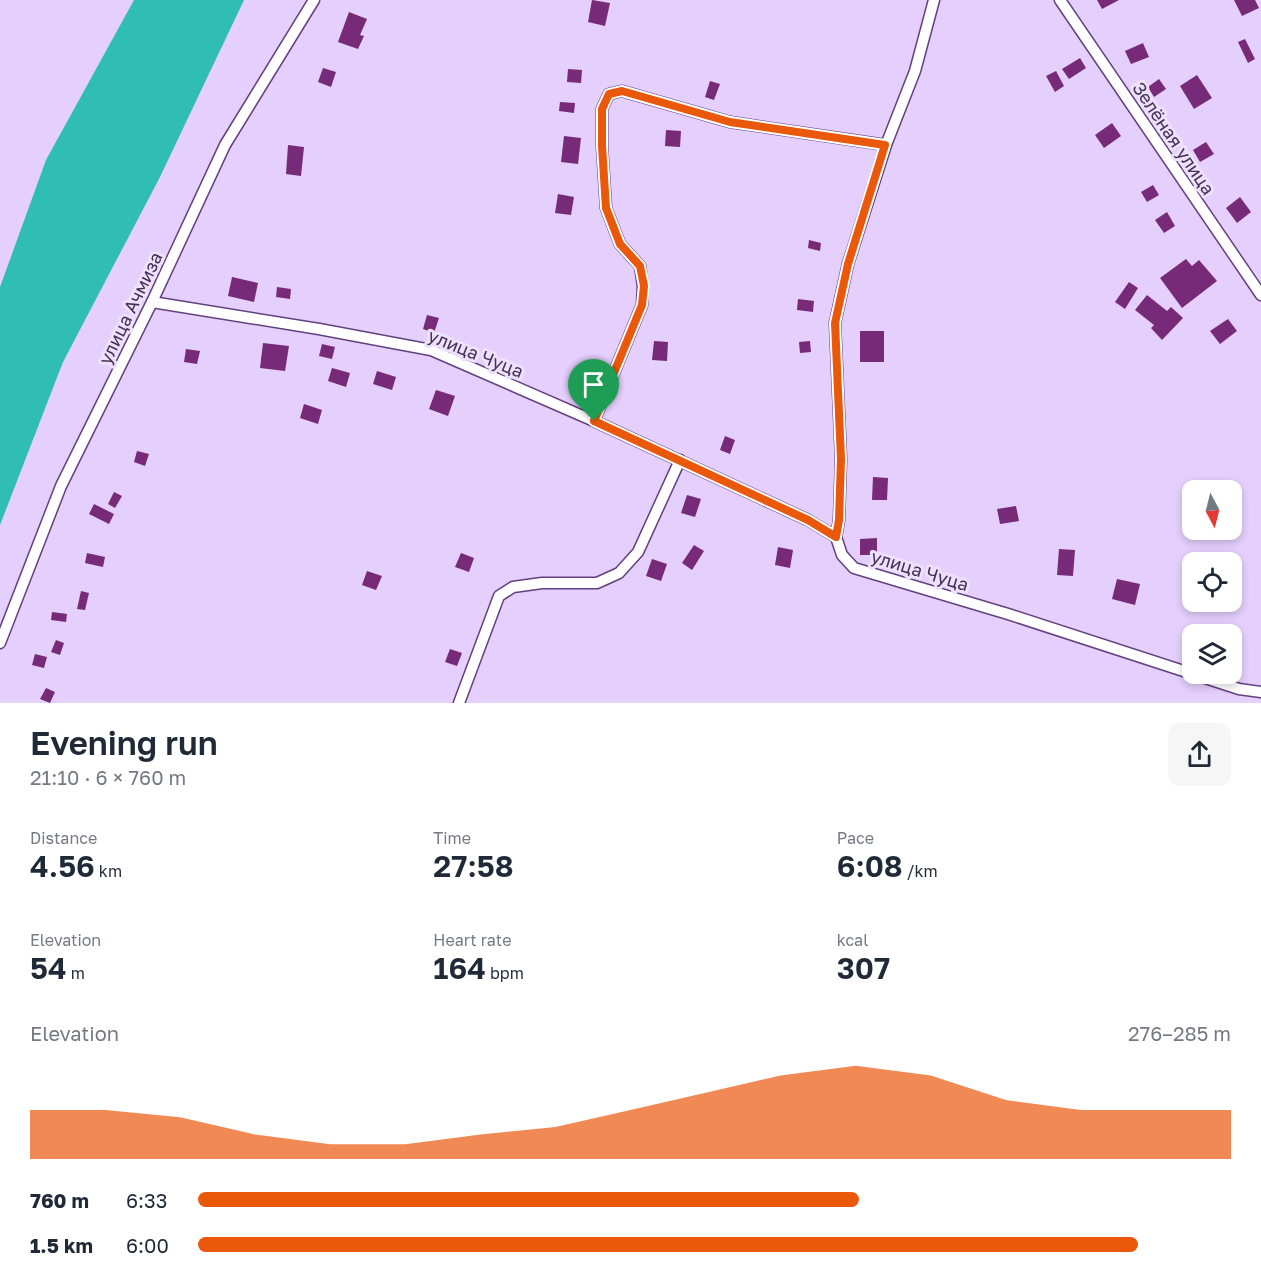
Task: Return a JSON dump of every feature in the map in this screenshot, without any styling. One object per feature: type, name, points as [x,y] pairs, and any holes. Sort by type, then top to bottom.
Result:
[{"type":"street","name":"улица Ачмиза","points":[[0,643],[61,486],[152,302],[225,145],[314,0]]},
{"type":"street","points":[[836,537],[839,520],[841,459],[835,323],[848,264],[885,145],[915,71],[934,0]]},
{"type":"street","name":"Зелёная улица","points":[[1060,0],[1261,295]]},
{"type":"street","points":[[594,421],[642,305],[644,286],[640,266],[620,244],[606,208],[602,109],[609,94],[622,91],[730,122],[885,145]]},
{"type":"street","name":"улица Чуца","points":[[152,302],[431,350],[594,421],[808,520],[836,537],[842,555],[854,568],[1008,614],[1239,689],[1261,692]]},
{"type":"street","points":[[459,703],[499,596],[513,587],[542,583],[597,583],[619,573],[638,552],[680,460]]},
{"type":"shaded area","points":[[134,0],[244,0],[160,177],[63,362],[0,525],[0,287],[46,160]]},
{"type":"building","points":[[592,0],[610,3],[605,26],[588,22]]},
{"type":"building","points":[[1097,0],[1119,0],[1102,9]]},
{"type":"building","points":[[1234,0],[1255,0],[1259,8],[1242,16]]},
{"type":"building","points":[[349,12],[367,19],[360,35],[364,36],[358,49],[338,42]]},
{"type":"building","points":[[1245,39],[1255,59],[1248,63],[1238,42]]},
{"type":"building","points":[[1143,43],[1149,57],[1131,64],[1125,51]]},
{"type":"building","points":[[1080,58],[1086,68],[1069,79],[1062,69]]},
{"type":"building","points":[[323,68],[336,72],[331,87],[318,82]]},
{"type":"building","points":[[568,69],[582,70],[581,83],[567,82]]},
{"type":"building","points":[[1056,71],[1064,86],[1055,92],[1046,76]]},
{"type":"building","points":[[1197,75],[1212,98],[1194,109],[1180,86]]},
{"type":"building","points":[[1159,79],[1166,89],[1154,97],[1148,87]]},
{"type":"building","points":[[710,81],[720,84],[714,100],[705,97]]},
{"type":"building","points":[[560,102],[575,103],[574,113],[559,111]]},
{"type":"building","points":[[1112,123],[1121,136],[1104,148],[1095,135]]},
{"type":"building","points":[[666,130],[681,131],[680,147],[665,146]]},
{"type":"building","points":[[564,136],[581,138],[578,164],[561,162]]},
{"type":"building","points":[[1206,142],[1214,154],[1200,162],[1193,150]]},
{"type":"building","points":[[288,145],[304,147],[301,176],[286,174]]},
{"type":"building","points":[[1153,185],[1159,195],[1147,202],[1141,192]]},
{"type":"building","points":[[558,194],[574,197],[571,215],[555,213]]},
{"type":"building","points":[[1240,197],[1251,212],[1237,223],[1226,208]]},
{"type":"building","points":[[1167,212],[1175,226],[1164,233],[1155,220]]},
{"type":"building","points":[[809,240],[821,243],[820,251],[808,248]]},
{"type":"building","points":[[1186,259],[1192,266],[1199,260],[1217,281],[1182,308],[1160,278]]},
{"type":"building","points":[[232,277],[258,283],[254,302],[228,296]]},
{"type":"building","points":[[1129,282],[1138,288],[1125,309],[1115,302]]},
{"type":"building","points":[[277,287],[291,289],[290,299],[276,297]]},
{"type":"building","points":[[1147,295],[1167,311],[1171,307],[1183,318],[1162,340],[1151,328],[1154,325],[1135,310]]},
{"type":"building","points":[[798,299],[814,301],[813,312],[797,310]]},
{"type":"building","points":[[427,315],[439,318],[434,333],[423,329]]},
{"type":"building","points":[[1228,319],[1237,331],[1220,344],[1210,331]]},
{"type":"building","points":[[860,331],[884,331],[884,362],[860,362]]},
{"type":"building","points":[[654,341],[668,342],[667,361],[652,360]]},
{"type":"building","points":[[810,341],[811,352],[800,353],[799,342]]},
{"type":"building","points":[[263,343],[289,346],[285,371],[260,368]]},
{"type":"building","points":[[322,344],[335,347],[332,359],[319,356]]},
{"type":"building","points":[[186,349],[200,351],[197,364],[184,362]]},
{"type":"building","points":[[332,368],[350,373],[346,387],[328,381]]},
{"type":"building","points":[[377,371],[396,377],[392,390],[373,384]]},
{"type":"building","points":[[436,390],[455,396],[448,416],[429,409]]},
{"type":"building","points":[[304,404],[322,410],[318,424],[300,418]]},
{"type":"building","points":[[725,436],[735,440],[730,454],[720,450]]},
{"type":"building","points":[[137,451],[149,454],[145,466],[134,462]]},
{"type":"building","points":[[873,477],[888,478],[887,500],[872,500]]},
{"type":"building","points":[[114,492],[122,496],[115,508],[108,504]]},
{"type":"building","points":[[687,495],[701,499],[695,517],[681,513]]},
{"type":"building","points":[[94,504],[114,514],[109,524],[89,514]]},
{"type":"building","points":[[1016,506],[1019,521],[1000,524],[997,509]]},
{"type":"building","points":[[877,538],[877,555],[860,555],[860,539]]},
{"type":"building","points":[[694,545],[704,551],[692,570],[682,563]]},
{"type":"building","points":[[778,547],[793,550],[790,568],[775,565]]},
{"type":"building","points":[[1059,549],[1075,550],[1073,576],[1057,575]]},
{"type":"building","points":[[87,553],[105,557],[103,567],[85,563]]},
{"type":"building","points":[[461,553],[474,558],[469,572],[455,567]]},
{"type":"building","points":[[652,559],[667,564],[661,581],[646,576]]},
{"type":"building","points":[[367,571],[382,576],[376,590],[362,585]]},
{"type":"building","points":[[1117,579],[1140,584],[1135,605],[1112,599]]},
{"type":"building","points":[[81,591],[89,593],[85,610],[77,609]]},
{"type":"building","points":[[52,612],[67,614],[66,622],[51,620]]},
{"type":"building","points":[[56,640],[64,643],[60,655],[51,652]]},
{"type":"building","points":[[450,649],[462,653],[457,666],[445,662]]},
{"type":"building","points":[[35,654],[47,657],[44,668],[32,665]]},
{"type":"building","points":[[46,688],[55,692],[50,703],[40,699]]},
{"type":"route","points":[[622,91],[730,122],[885,145],[848,264],[835,323],[841,459],[839,520],[836,537],[808,520],[594,421],[642,305],[644,286],[640,266],[620,244],[606,208],[602,109],[609,94],[622,91]]}]
